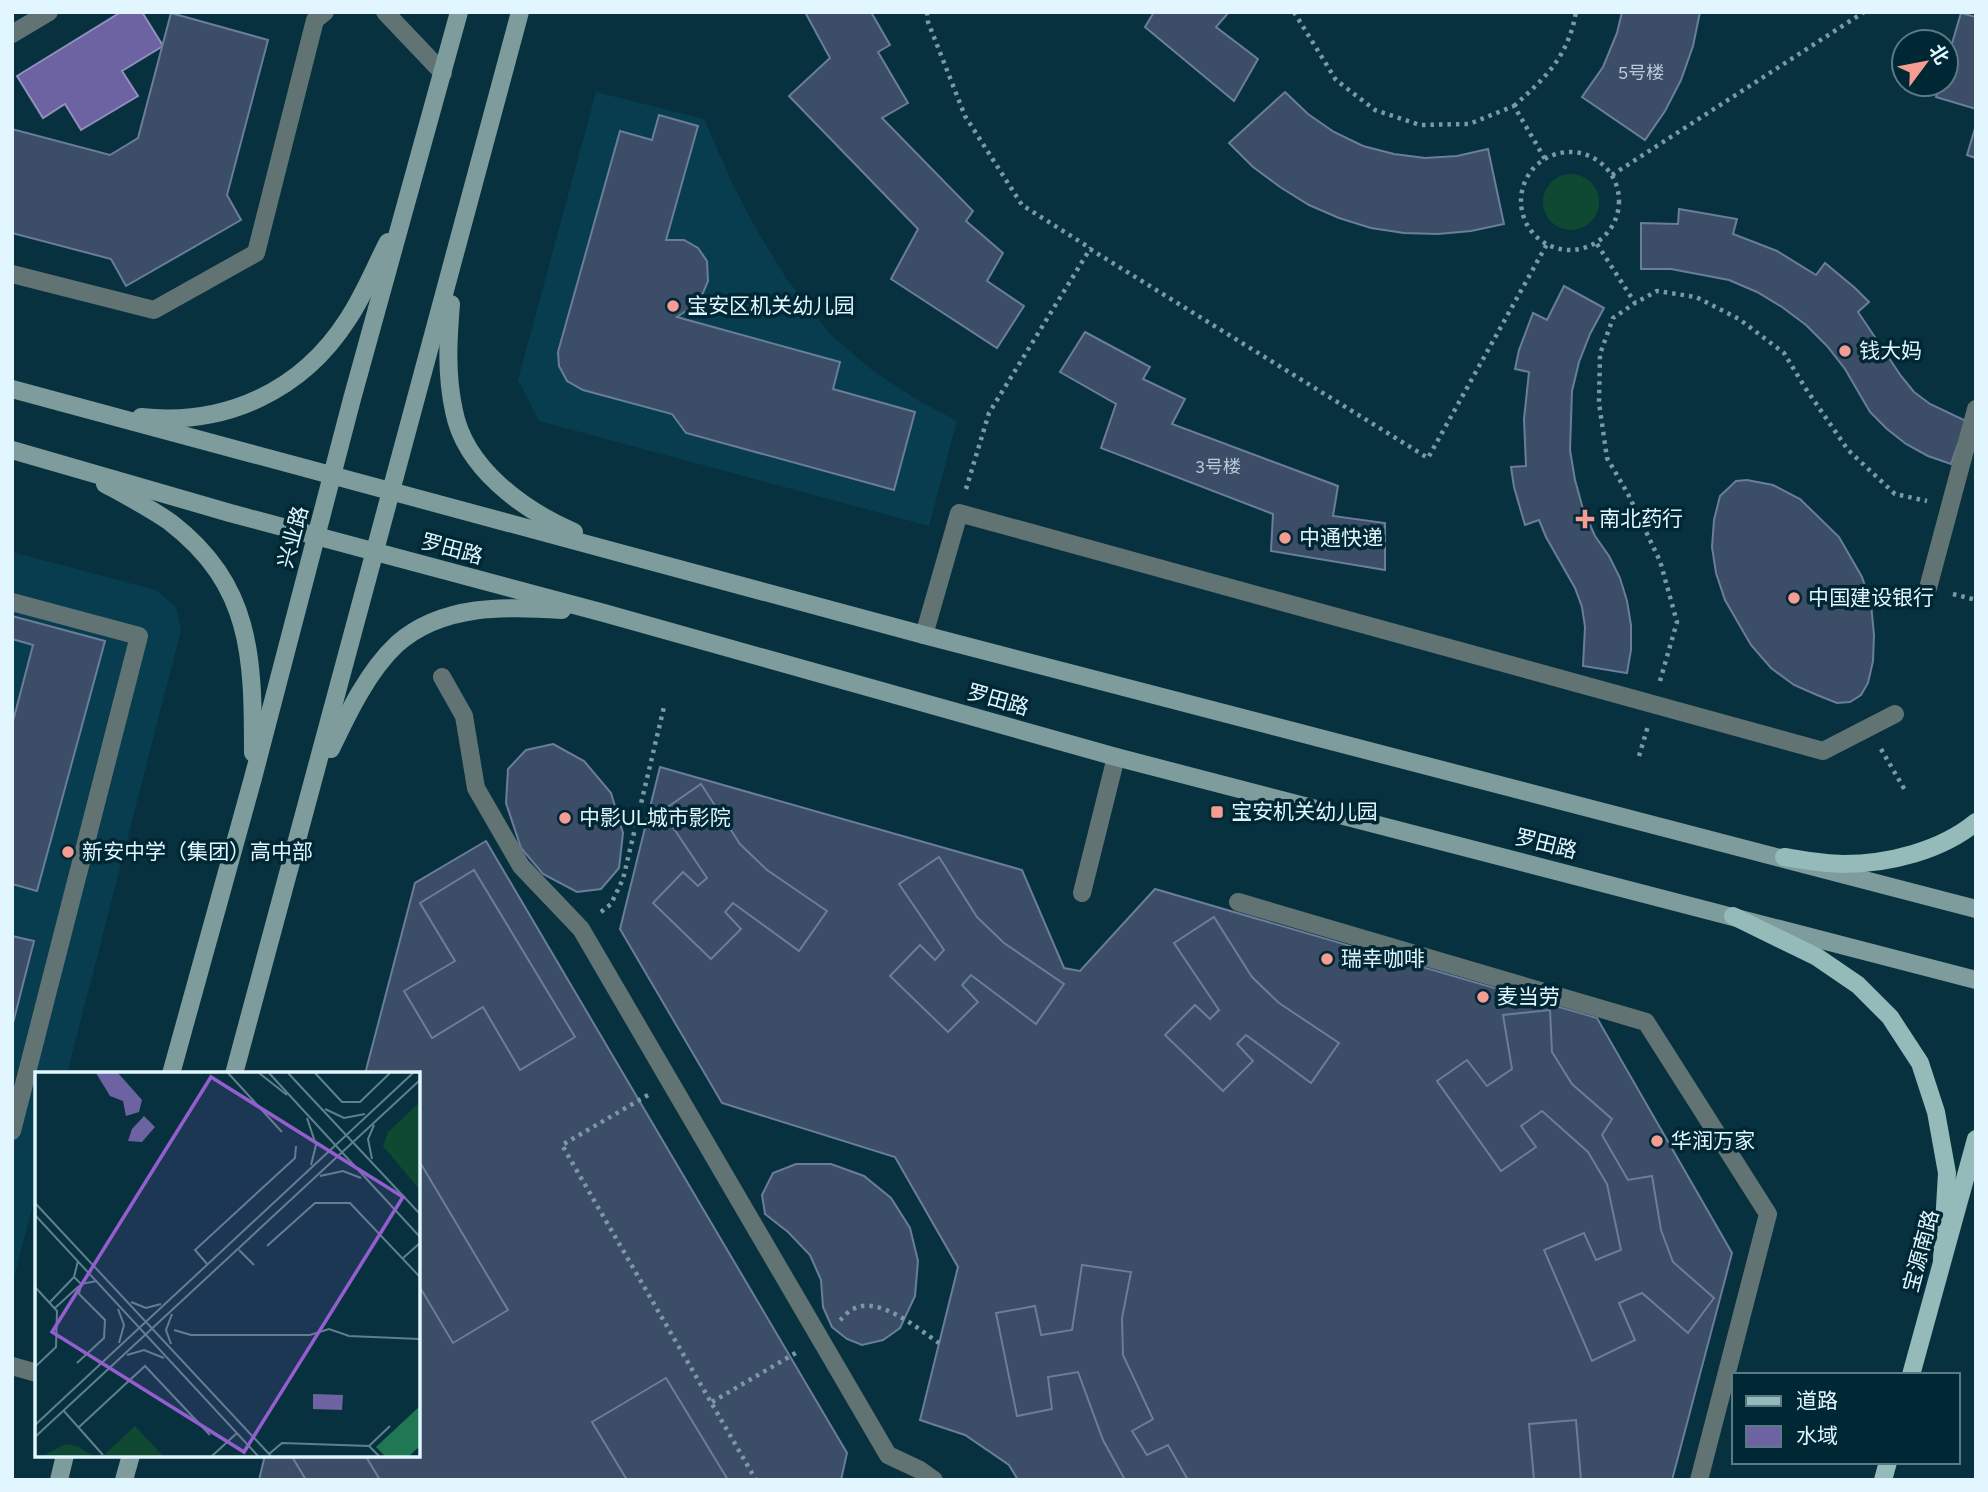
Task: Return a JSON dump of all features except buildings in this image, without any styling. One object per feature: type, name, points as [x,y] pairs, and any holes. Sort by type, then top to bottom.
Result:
[{"type":"main road","name":"兴业路","points":[[172,1072],[459,12]]},
{"type":"main road","points":[[235,1072],[520,12]]},
{"type":"main road","points":[[97,412],[153,418],[192,416],[227,410],[275,391],[310,366],[328,347],[349,317],[403,215]]},
{"type":"main road","points":[[459,242],[451,303],[448,357],[454,414],[466,444],[484,469],[530,508],[563,528],[622,553]]},
{"type":"main road","name":"罗田路","points":[[12,389],[924,635],[1976,909]]},
{"type":"main road","name":"罗田路","points":[[12,450],[1116,757],[1976,980]]},
{"type":"main road","points":[[81,470],[167,521],[202,551],[225,581],[244,629],[251,664],[253,778]]},
{"type":"main road","points":[[311,790],[363,690],[390,652],[416,631],[458,613],[492,607],[604,613]]},
{"type":"main road","points":[[1784,857],[1843,864],[1886,860],[1917,853],[1976,822]]},
{"type":"main road","points":[[1733,916],[1817,957],[1858,985],[1890,1017],[1920,1063],[1936,1112],[1947,1172],[1942,1259]]},
{"type":"main road","name":"宝源南路","points":[[1912,1373],[1976,1139]]},
{"type":"main road","points":[[59,1480],[65,1457]]},
{"type":"main road","points":[[124,1480],[130,1457]]},
{"type":"street","points":[[12,34],[49,12]]},
{"type":"street","points":[[12,274],[154,310],[256,253],[315,20],[325,12]]},
{"type":"street","points":[[385,12],[443,73]]},
{"type":"street","points":[[1928,588],[1976,409]]},
{"type":"street","points":[[924,635],[959,513],[1824,751],[1895,714]]},
{"type":"street","points":[[12,602],[139,636],[12,1131]]},
{"type":"street","points":[[442,677],[464,716],[476,788],[521,866],[582,929],[888,1455],[920,1470],[933,1480]]},
{"type":"street","points":[[1082,893],[1116,757]]},
{"type":"street","points":[[1238,902],[1646,1022],[1768,1214],[1699,1480]]},
{"type":"street","points":[[12,1366],[35,1372]]},
{"type":"path","points":[[928,12],[929,23],[965,116],[1022,205],[1428,458],[1546,244]]},
{"type":"path","points":[[1294,12],[1336,80],[1374,110],[1420,125],[1469,124],[1514,106],[1550,74],[1573,32],[1576,12]]},
{"type":"path","points":[[1612,175],[1864,12]]},
{"type":"path","points":[[1514,106],[1545,159]]},
{"type":"path","points":[[1576,152],[1592,157],[1612,175],[1620,195],[1619,211],[1614,226],[1597,244],[1574,251],[1557,249],[1530,231],[1523,216],[1521,200],[1524,183],[1532,169],[1545,159],[1560,153],[1576,152]]},
{"type":"path","points":[[1597,244],[1635,303]]},
{"type":"path","points":[[959,513],[989,413],[1090,248]]},
{"type":"path","points":[[1639,756],[1677,622],[1660,561],[1607,458],[1599,403],[1600,354],[1613,318],[1657,291],[1696,297],[1739,319],[1784,353],[1805,389],[1848,450],[1895,494],[1950,506]]},
{"type":"path","points":[[582,929],[611,904],[623,879],[664,707]]},
{"type":"path","points":[[1868,727],[1906,792]]},
{"type":"path","points":[[639,1100],[562,1145],[756,1480]]},
{"type":"path","points":[[832,1327],[853,1309],[869,1305],[890,1311],[939,1343]]},
{"type":"path","points":[[712,1402],[791,1357]]},
{"type":"shaded area","name":"宝安区机关幼儿园","points":[[596,92],[704,119],[755,227],[786,278],[830,334],[872,370],[919,401],[957,421],[929,526],[539,421],[518,380]]},
{"type":"shaded area","name":"新安中学（集团）高中部","points":[[12,552],[156,590],[176,607],[181,630],[68,1072],[35,1072],[35,1198],[12,1285]]},
{"type":"green space","points":[[1571,174],[1582,176],[1591,182],[1597,191],[1597,213],[1591,222],[1582,228],[1571,230],[1560,228],[1551,222],[1545,213],[1543,202],[1545,191],[1551,182],[1560,176]]},
{"type":"water","points":[[121,12],[142,12],[163,46],[122,71],[138,96],[81,130],[65,104],[43,118],[17,76]]},
{"type":"place","name":"宝安区机关幼儿园","points":[[673,306]]},
{"type":"place","name":"钱大妈","points":[[1845,351]]},
{"type":"place","name":"南北药行","points":[[1585,519]]},
{"type":"place","name":"中通快递","points":[[1285,538]]},
{"type":"place","name":"中国建设银行","points":[[1794,598]]},
{"type":"place","name":"宝安机关幼儿园","points":[[1217,812]]},
{"type":"place","name":"中影UL城市影院","points":[[565,818]]},
{"type":"place","name":"新安中学（集团）高中部","points":[[68,852]]},
{"type":"place","name":"瑞幸咖啡","points":[[1327,959]]},
{"type":"place","name":"麦当劳","points":[[1483,997]]},
{"type":"place","name":"华润万家","points":[[1657,1141]]}]
